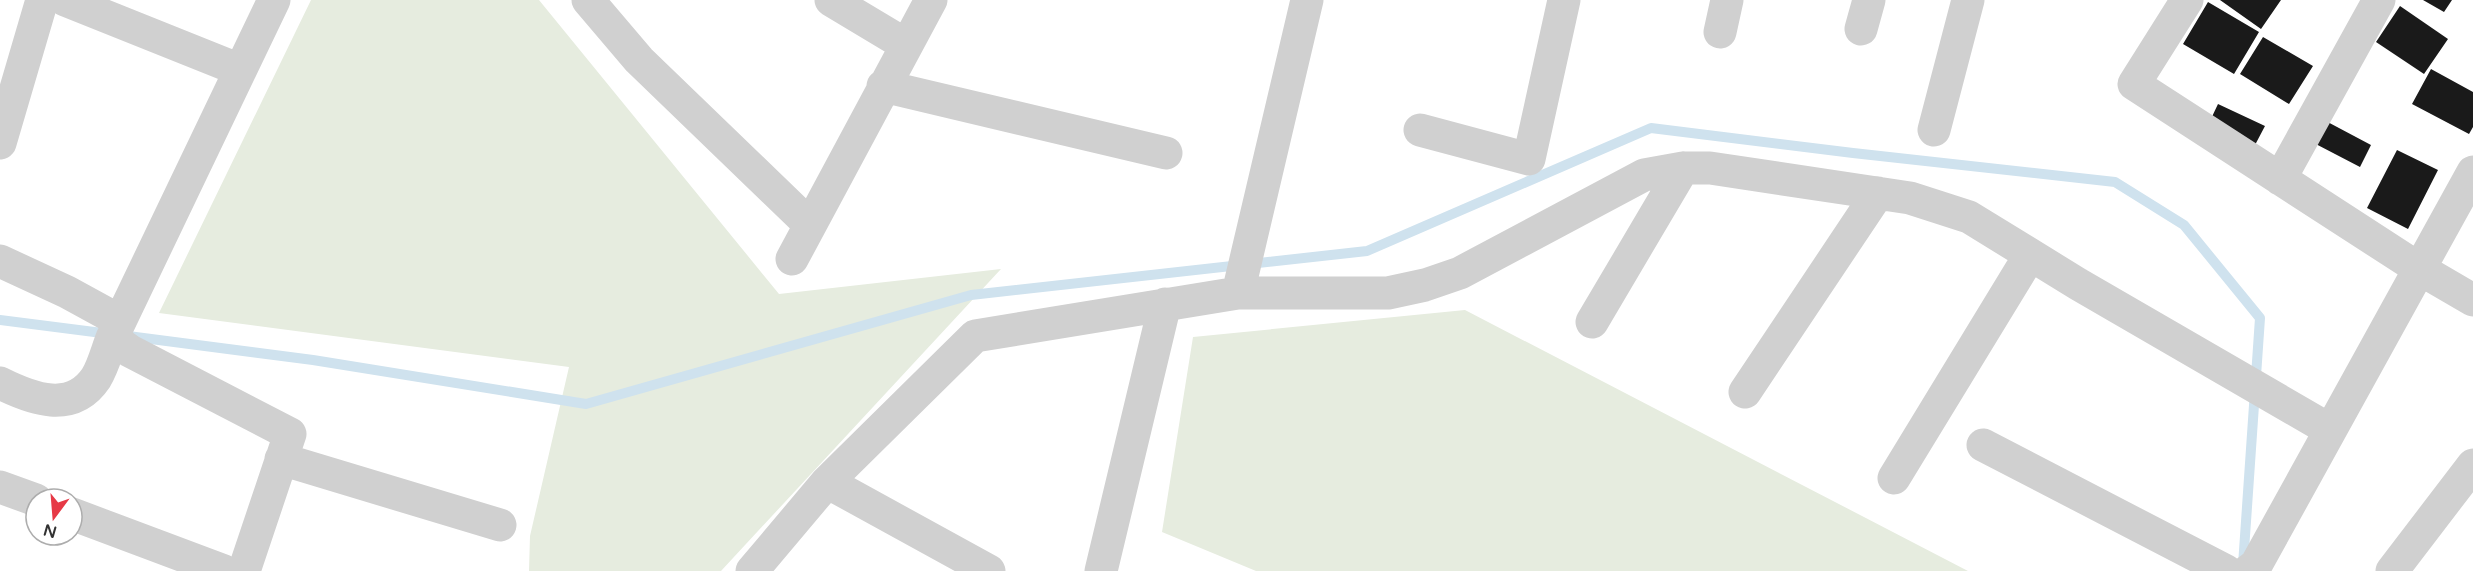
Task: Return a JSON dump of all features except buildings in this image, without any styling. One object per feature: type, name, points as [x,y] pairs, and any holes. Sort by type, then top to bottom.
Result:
[{"type":"street","points":[[0,143],[42,0]]},
{"type":"street","points":[[65,0],[240,70]]},
{"type":"street","points":[[0,384],[21,394],[57,401],[80,396],[97,377],[116,330],[274,0]]},
{"type":"street","points":[[588,0],[639,60],[810,225]]},
{"type":"street","points":[[831,0],[906,45]]},
{"type":"street","points":[[792,259],[931,0]]},
{"type":"street","points":[[1238,292],[1307,0]]},
{"type":"street","points":[[1420,130],[1529,159],[1564,0]]},
{"type":"street","points":[[1720,32],[1727,0]]},
{"type":"street","points":[[1934,130],[1968,0]]},
{"type":"street","points":[[2187,0],[2134,84],[2418,268],[2473,300]]},
{"type":"street","points":[[2280,179],[2379,0]]},
{"type":"street","points":[[883,86],[1166,153]]},
{"type":"street","points":[[1592,322],[1683,168]]},
{"type":"street","points":[[752,571],[827,482],[975,336],[1238,292],[1388,293],[1425,285],[1460,273],[1644,175],[1683,168],[1710,168],[1910,198],[1970,217],[2253,387],[2330,430]]},
{"type":"street","points":[[2249,571],[2256,565],[2473,172]]},
{"type":"street","points":[[1745,392],[1878,193]]},
{"type":"street","points":[[1894,478],[2030,255]]},
{"type":"street","points":[[0,261],[67,292],[116,330],[130,351],[290,434],[244,571]]},
{"type":"street","points":[[1101,571],[1165,304]]},
{"type":"street","points":[[1983,445],[2226,571]]},
{"type":"street","points":[[281,459],[500,525]]},
{"type":"street","points":[[2392,571],[2473,465]]},
{"type":"street","points":[[827,482],[988,571]]},
{"type":"street","points":[[0,487],[24,496]]},
{"type":"street","points":[[84,518],[224,571]]},
{"type":"shaded area","points":[[311,0],[539,0],[779,294],[1001,269],[721,571],[529,571],[530,536],[569,367],[159,313]]},
{"type":"shaded area","points":[[1465,310],[1968,571],[1256,571],[1162,532],[1193,337]]},
{"type":"waterway","points":[[128,336],[313,360],[586,404],[971,295],[1367,251],[1651,128],[2115,182],[2184,225],[2260,318],[2243,565]]},
{"type":"waterway","points":[[0,320],[110,334]]}]
